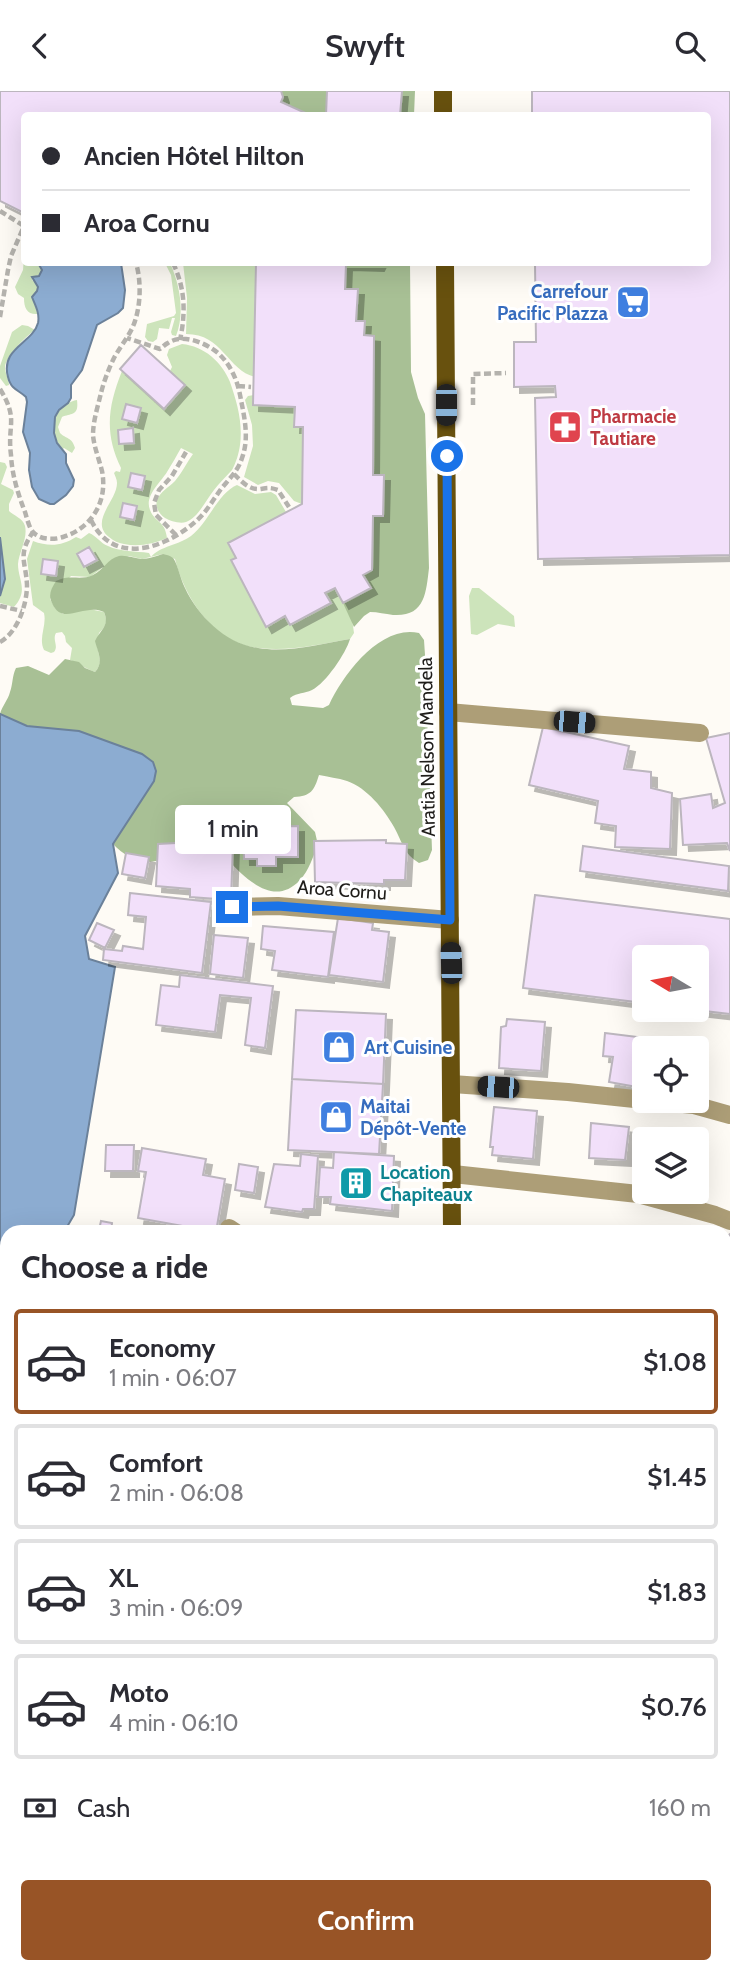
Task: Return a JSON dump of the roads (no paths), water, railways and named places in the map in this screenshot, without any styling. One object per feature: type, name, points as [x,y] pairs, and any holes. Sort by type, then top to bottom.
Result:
[{"type":"main road","points":[[443,91],[443,112]]},
{"type":"main road","name":"Aratia Nelson Mandela","points":[[445,266],[452,1225]]},
{"type":"street","points":[[448,712],[700,733]]},
{"type":"street","name":"Aroa Cornu","points":[[232,907],[278,906],[450,920]]},
{"type":"street","points":[[452,1084],[632,1099]]},
{"type":"street","points":[[709,1109],[730,1115]]},
{"type":"street","points":[[453,1174],[638,1194],[730,1221]]},
{"type":"water","points":[[40,266],[121,266],[125,290],[123,308],[97,325],[82,370],[71,385],[71,398],[55,417],[54,433],[57,443],[66,454],[66,463],[74,480],[66,495],[54,504],[39,499],[32,487],[30,453],[23,432],[26,397],[11,385],[7,367],[13,352],[30,336],[38,323],[38,312],[32,297],[38,287],[32,277],[39,276],[42,270]]},
{"type":"water","points":[[0,537],[5,579],[0,596]]},
{"type":"water","points":[[0,714],[27,726],[79,731],[142,754],[153,762],[156,771],[154,781],[113,844],[118,873],[85,936],[89,959],[115,967],[74,1215],[68,1225],[0,1225]]},
{"type":"place","name":"Carrefour Pacific Plazza","points":[[633,302]]},
{"type":"place","name":"Pharmacie Tautiare","points":[[565,427]]},
{"type":"place","name":"Art Cuisine","points":[[339,1047]]},
{"type":"place","name":"Maitai Dépôt-Vente","points":[[336,1117]]},
{"type":"place","name":"Location Chapiteaux","points":[[356,1183]]}]
